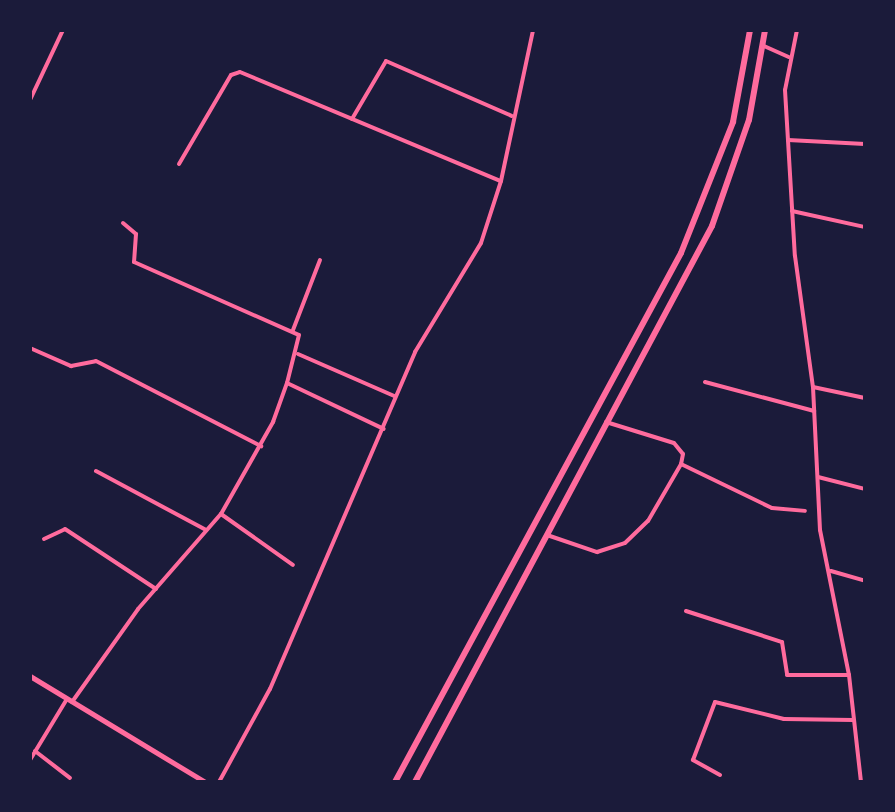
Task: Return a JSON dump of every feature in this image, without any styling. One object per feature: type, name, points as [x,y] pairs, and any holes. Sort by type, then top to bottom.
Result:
[{"type":"highway","points":[[394,782],[681,252],[733,122],[750,30]]},
{"type":"highway","points":[[415,782],[712,226],[750,120],[765,30]]},
{"type":"highway","points":[[506,580],[518,587]]},
{"type":"street","points":[[30,100],[64,30]]},
{"type":"street","points":[[219,782],[270,689],[434,317],[481,244],[501,181],[532,30]]},
{"type":"street","points":[[797,30],[788,57],[792,211],[829,570],[849,675],[861,782]]},
{"type":"street","points":[[764,46],[788,57]]},
{"type":"street","points":[[352,119],[386,61],[512,116]]},
{"type":"street","points":[[179,164],[233,73],[501,181]]},
{"type":"street","points":[[788,140],[865,144]]},
{"type":"street","points":[[792,211],[865,227]]},
{"type":"street","points":[[30,758],[156,589],[221,514],[261,446],[302,341],[292,331],[134,262],[136,234],[123,223]]},
{"type":"street","points":[[292,331],[320,260]]},
{"type":"street","points":[[30,348],[75,367],[96,361],[261,446]]},
{"type":"street","points":[[298,354],[396,397]]},
{"type":"street","points":[[704,382],[814,411]]},
{"type":"street","points":[[287,383],[384,429]]},
{"type":"street","points":[[813,387],[865,398]]},
{"type":"street","points":[[547,535],[597,552],[625,544],[648,521],[680,464],[683,454],[674,443],[606,422]]},
{"type":"street","points":[[680,464],[772,508],[805,511]]},
{"type":"street","points":[[96,471],[208,531]]},
{"type":"street","points":[[818,477],[865,489]]},
{"type":"street","points":[[221,514],[293,565]]},
{"type":"street","points":[[44,539],[65,528],[156,589]]},
{"type":"street","points":[[829,570],[865,581]]},
{"type":"street","points":[[686,611],[782,642],[787,675],[849,675]]},
{"type":"street","points":[[30,676],[205,782]]},
{"type":"street","points":[[720,775],[693,760],[715,702],[784,719],[853,720]]},
{"type":"street","points":[[35,751],[70,778]]}]
